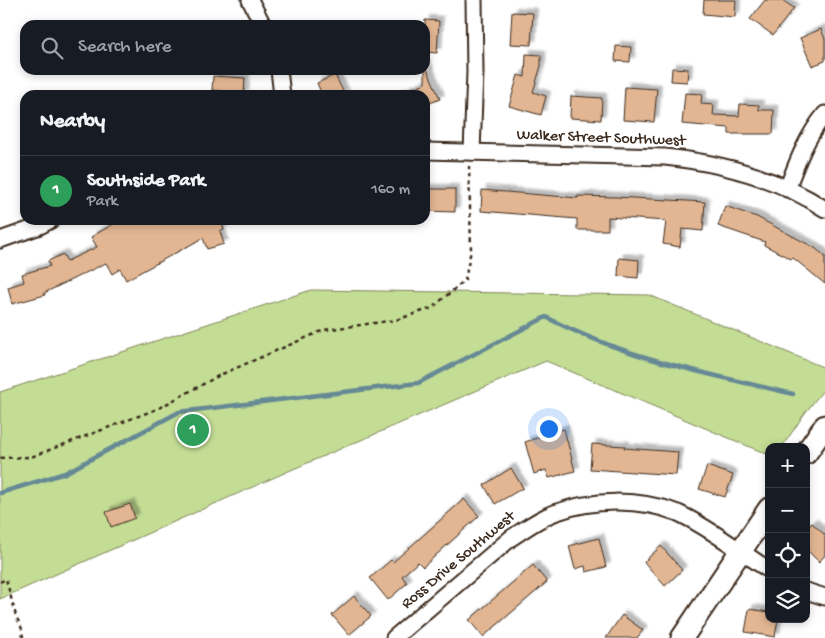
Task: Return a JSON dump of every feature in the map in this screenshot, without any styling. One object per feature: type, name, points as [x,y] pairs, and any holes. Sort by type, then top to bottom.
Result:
[{"type":"street","points":[[250,0],[260,20]]},
{"type":"street","points":[[471,152],[475,72],[474,0]]},
{"type":"street","points":[[280,75],[281,90]]},
{"type":"street","points":[[787,189],[808,138],[825,114]]},
{"type":"street","name":"Walker Street Southwest","points":[[430,151],[685,159],[720,165],[752,175],[787,189],[825,209]]},
{"type":"street","points":[[0,240],[40,225]]},
{"type":"street","points":[[810,447],[825,426]]},
{"type":"street","name":"Ross Drive Southwest","points":[[394,638],[511,538],[531,524],[577,506],[603,502],[629,502],[653,506],[676,513],[694,521],[765,567]]},
{"type":"street","points":[[682,638],[765,515]]},
{"type":"street","points":[[810,591],[825,597]]},
{"type":"path","points":[[0,458],[31,457],[157,409],[220,375],[324,330],[396,320],[432,308],[465,280],[471,250],[471,152]]},
{"type":"path","points":[[0,582],[6,579],[16,616],[22,629],[23,638]]},
{"type":"green space","points":[[311,290],[649,295],[825,368],[825,388],[785,443],[765,443],[765,453],[546,361],[291,470],[0,599],[0,392]]},
{"type":"building","points":[[704,0],[736,0],[735,17],[703,14]]},
{"type":"building","points":[[765,0],[782,0],[794,8],[773,35],[750,19]]},
{"type":"building","points":[[512,12],[533,13],[531,45],[510,44]]},
{"type":"building","points":[[430,20],[439,21],[437,53],[430,52]]},
{"type":"building","points":[[821,29],[825,39],[825,61],[812,66],[800,38]]},
{"type":"building","points":[[616,46],[631,47],[630,62],[615,61]]},
{"type":"building","points":[[526,54],[541,55],[541,66],[533,92],[546,96],[541,115],[509,106],[518,75],[525,77]]},
{"type":"building","points":[[672,68],[688,69],[687,82],[671,81]]},
{"type":"building","points":[[335,75],[342,90],[320,90],[317,83]]},
{"type":"building","points":[[425,75],[430,75],[440,99],[430,103],[430,90],[409,90],[425,83]]},
{"type":"building","points":[[213,76],[245,78],[244,90],[212,90]]},
{"type":"building","points":[[625,87],[657,89],[654,122],[623,120]]},
{"type":"building","points":[[685,93],[702,94],[701,104],[714,105],[713,115],[739,116],[740,104],[759,105],[759,110],[774,110],[773,134],[729,134],[729,128],[682,124]]},
{"type":"building","points":[[571,96],[602,98],[601,120],[570,118]]},
{"type":"building","points":[[430,189],[455,189],[455,212],[430,211]]},
{"type":"building","points":[[482,190],[578,198],[578,196],[616,197],[705,202],[703,231],[682,229],[680,247],[663,244],[666,221],[608,217],[608,230],[577,230],[577,219],[481,211]]},
{"type":"building","points":[[725,206],[757,217],[815,248],[825,256],[825,284],[792,257],[791,259],[764,245],[765,242],[718,226]]},
{"type":"building","points":[[111,225],[222,225],[224,230],[220,231],[224,244],[207,249],[203,238],[126,280],[120,269],[112,274],[106,263],[44,293],[45,295],[12,304],[8,287],[24,282],[22,274],[50,266],[48,261],[63,254],[67,261],[97,247],[91,237]]},
{"type":"building","points":[[619,258],[639,260],[638,278],[618,276]]},
{"type":"building","points":[[564,429],[575,471],[549,478],[546,470],[534,474],[525,442]]},
{"type":"building","points":[[592,444],[678,452],[676,475],[590,469]]},
{"type":"building","points":[[707,466],[733,475],[725,497],[699,489]]},
{"type":"building","points":[[511,468],[523,488],[495,504],[484,485]]},
{"type":"building","points":[[464,499],[479,516],[423,567],[418,562],[402,576],[407,583],[388,600],[370,578],[391,560],[393,562]]},
{"type":"building","points":[[130,504],[135,518],[111,527],[106,512]]},
{"type":"building","points":[[812,523],[825,535],[825,555],[819,562],[810,553],[810,525]]},
{"type":"building","points":[[599,538],[606,567],[586,572],[585,566],[575,569],[569,546]]},
{"type":"building","points":[[661,546],[682,570],[665,586],[644,562]]},
{"type":"building","points":[[533,565],[547,582],[483,637],[469,620]]},
{"type":"building","points":[[354,596],[371,616],[349,635],[332,615]]},
{"type":"building","points":[[749,609],[765,611],[765,623],[777,623],[775,637],[745,632]]},
{"type":"building","points":[[622,615],[643,630],[637,638],[606,638]]},
{"type":"waterway","points":[[0,493],[65,473],[179,412],[418,383],[546,317],[605,344],[636,354],[698,372],[793,394]]},
{"type":"place","name":"Southside Park","points":[[193,430]]}]
